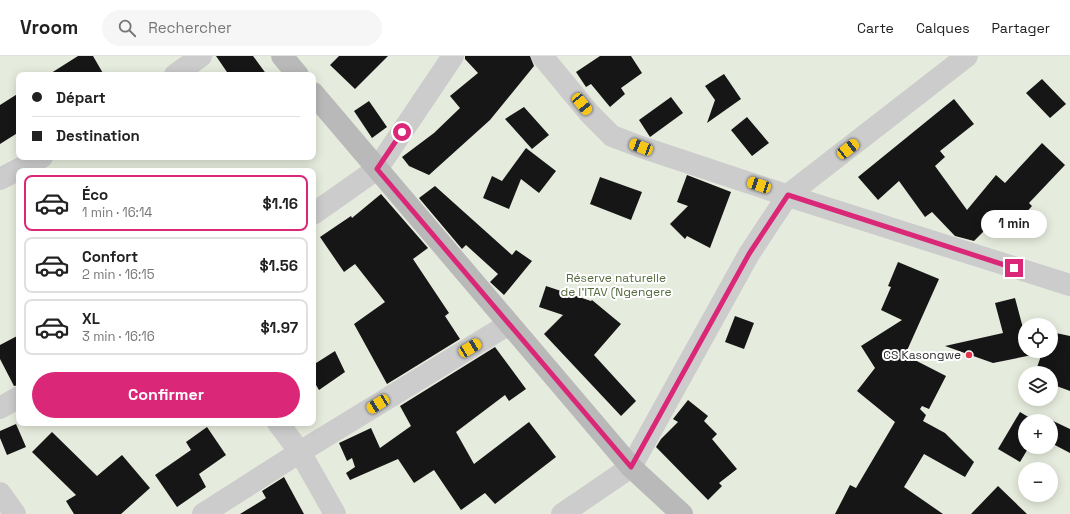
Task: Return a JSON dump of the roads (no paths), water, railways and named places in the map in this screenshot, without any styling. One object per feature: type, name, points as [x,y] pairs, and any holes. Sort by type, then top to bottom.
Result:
[{"type":"street","points":[[179,72],[201,56]]},
{"type":"street","points":[[282,56],[295,72]]},
{"type":"street","points":[[316,212],[377,169],[453,56]]},
{"type":"street","points":[[542,56],[590,114],[612,136],[641,147],[788,195],[1070,285]]},
{"type":"street","points":[[562,514],[631,467],[749,254],[788,195],[967,56]]},
{"type":"street","points":[[316,97],[631,467],[682,514]]},
{"type":"street","points":[[21,168],[36,160]]},
{"type":"street","points":[[0,179],[16,171]]},
{"type":"street","points":[[203,514],[300,452],[509,324]]},
{"type":"street","points":[[0,408],[16,399]]},
{"type":"street","points":[[280,426],[300,452],[335,514]]},
{"type":"street","points":[[0,493],[16,514]]},
{"type":"place","name":"CS Kasongwe","points":[[969,355]]},
{"type":"park label","name":"Réserve naturelle de l'ITAV (Ngengere","points":[[616,285]]}]
